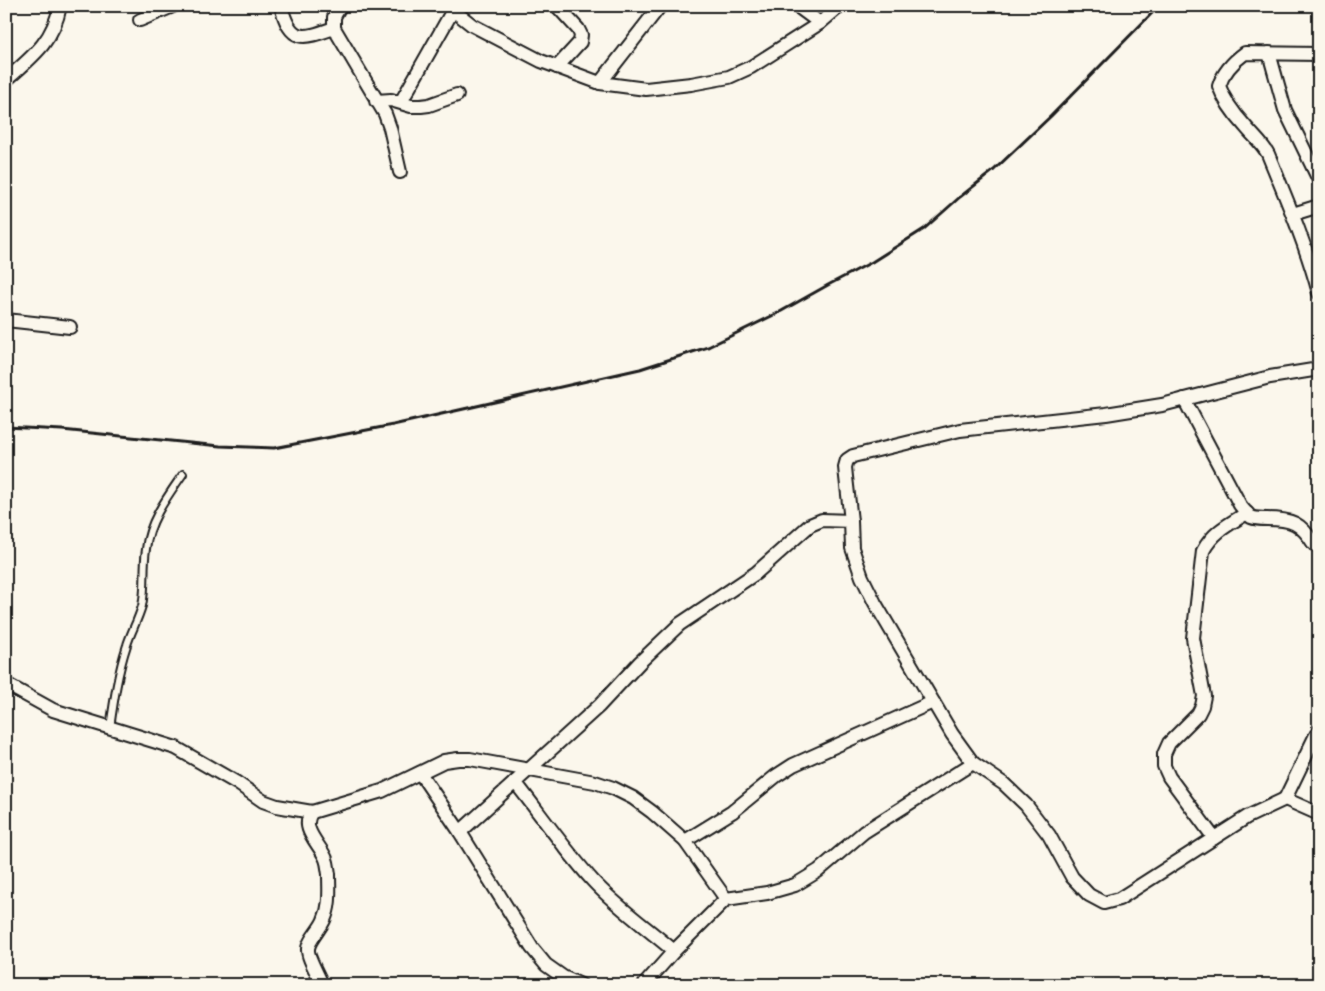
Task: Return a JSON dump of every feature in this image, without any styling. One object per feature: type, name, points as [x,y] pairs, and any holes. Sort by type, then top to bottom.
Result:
[{"type":"street","points":[[9,72],[34,54],[47,39],[54,27],[60,6]]},
{"type":"street","points":[[140,20],[174,6]]},
{"type":"street","points":[[281,6],[286,22],[291,30],[299,36],[310,36],[334,28]]},
{"type":"street","points":[[340,6],[334,16],[334,28],[385,114],[400,172]]},
{"type":"street","points":[[557,6],[578,29],[581,35],[580,42],[557,67]]},
{"type":"street","points":[[600,83],[660,6]]},
{"type":"street","points":[[798,6],[820,23]]},
{"type":"street","points":[[401,102],[450,8],[472,25],[541,61],[600,83],[646,89],[683,86],[729,77],[751,67],[820,23],[840,6]]},
{"type":"street","points":[[1319,54],[1245,53],[1235,61],[1224,75],[1219,86],[1237,117],[1264,147],[1293,214],[1319,293]]},
{"type":"street","points":[[1269,53],[1285,110],[1319,180]]},
{"type":"street","points":[[376,101],[391,100],[411,106],[420,106],[429,105],[456,95]]},
{"type":"street","points":[[1293,214],[1319,206]]},
{"type":"street","points":[[6,320],[70,327]]},
{"type":"street","points":[[1319,369],[1270,377],[1162,405],[1106,414],[960,430],[852,456],[845,467],[852,548],[862,576],[876,603],[952,734],[973,763],[1004,784],[1026,805],[1049,835],[1072,877],[1089,895],[1104,902],[1119,899],[1247,816],[1285,799],[1319,731]]},
{"type":"street","points":[[1184,399],[1240,506],[1252,517],[1281,519],[1297,523],[1314,544],[1319,545]]},
{"type":"street","points":[[1214,838],[1169,777],[1164,766],[1164,754],[1169,743],[1198,714],[1204,696],[1193,638],[1203,551],[1208,541],[1217,532],[1247,513]]},
{"type":"street","points":[[460,832],[599,706],[640,662],[680,624],[756,573],[810,526],[822,520],[851,521]]},
{"type":"street","points":[[6,684],[54,710],[176,748],[263,801],[278,806],[312,812],[382,791],[444,762],[458,759],[470,759],[530,769],[595,782],[633,798],[685,841],[726,899]]},
{"type":"street","points":[[685,841],[732,812],[793,764],[934,702]]},
{"type":"street","points":[[644,985],[674,951],[726,899],[767,893],[795,885],[818,871],[864,832],[973,763]]},
{"type":"street","points":[[420,773],[460,832],[532,948],[546,965],[563,977],[581,985]]},
{"type":"street","points":[[515,782],[594,882],[674,951]]},
{"type":"street","points":[[1285,799],[1319,814]]},
{"type":"street","points":[[312,812],[308,819],[308,828],[328,865],[330,899],[324,920],[308,948],[308,954],[322,985]]},
{"type":"lane","points":[[110,728],[117,682],[127,645],[142,607],[145,549],[149,535],[154,520],[164,502],[183,474]]},
{"type":"railway","points":[[6,427],[62,430],[220,446],[274,448],[393,425],[640,369],[708,347],[778,313],[872,262],[924,229],[994,170],[1051,116],[1159,6]]}]
